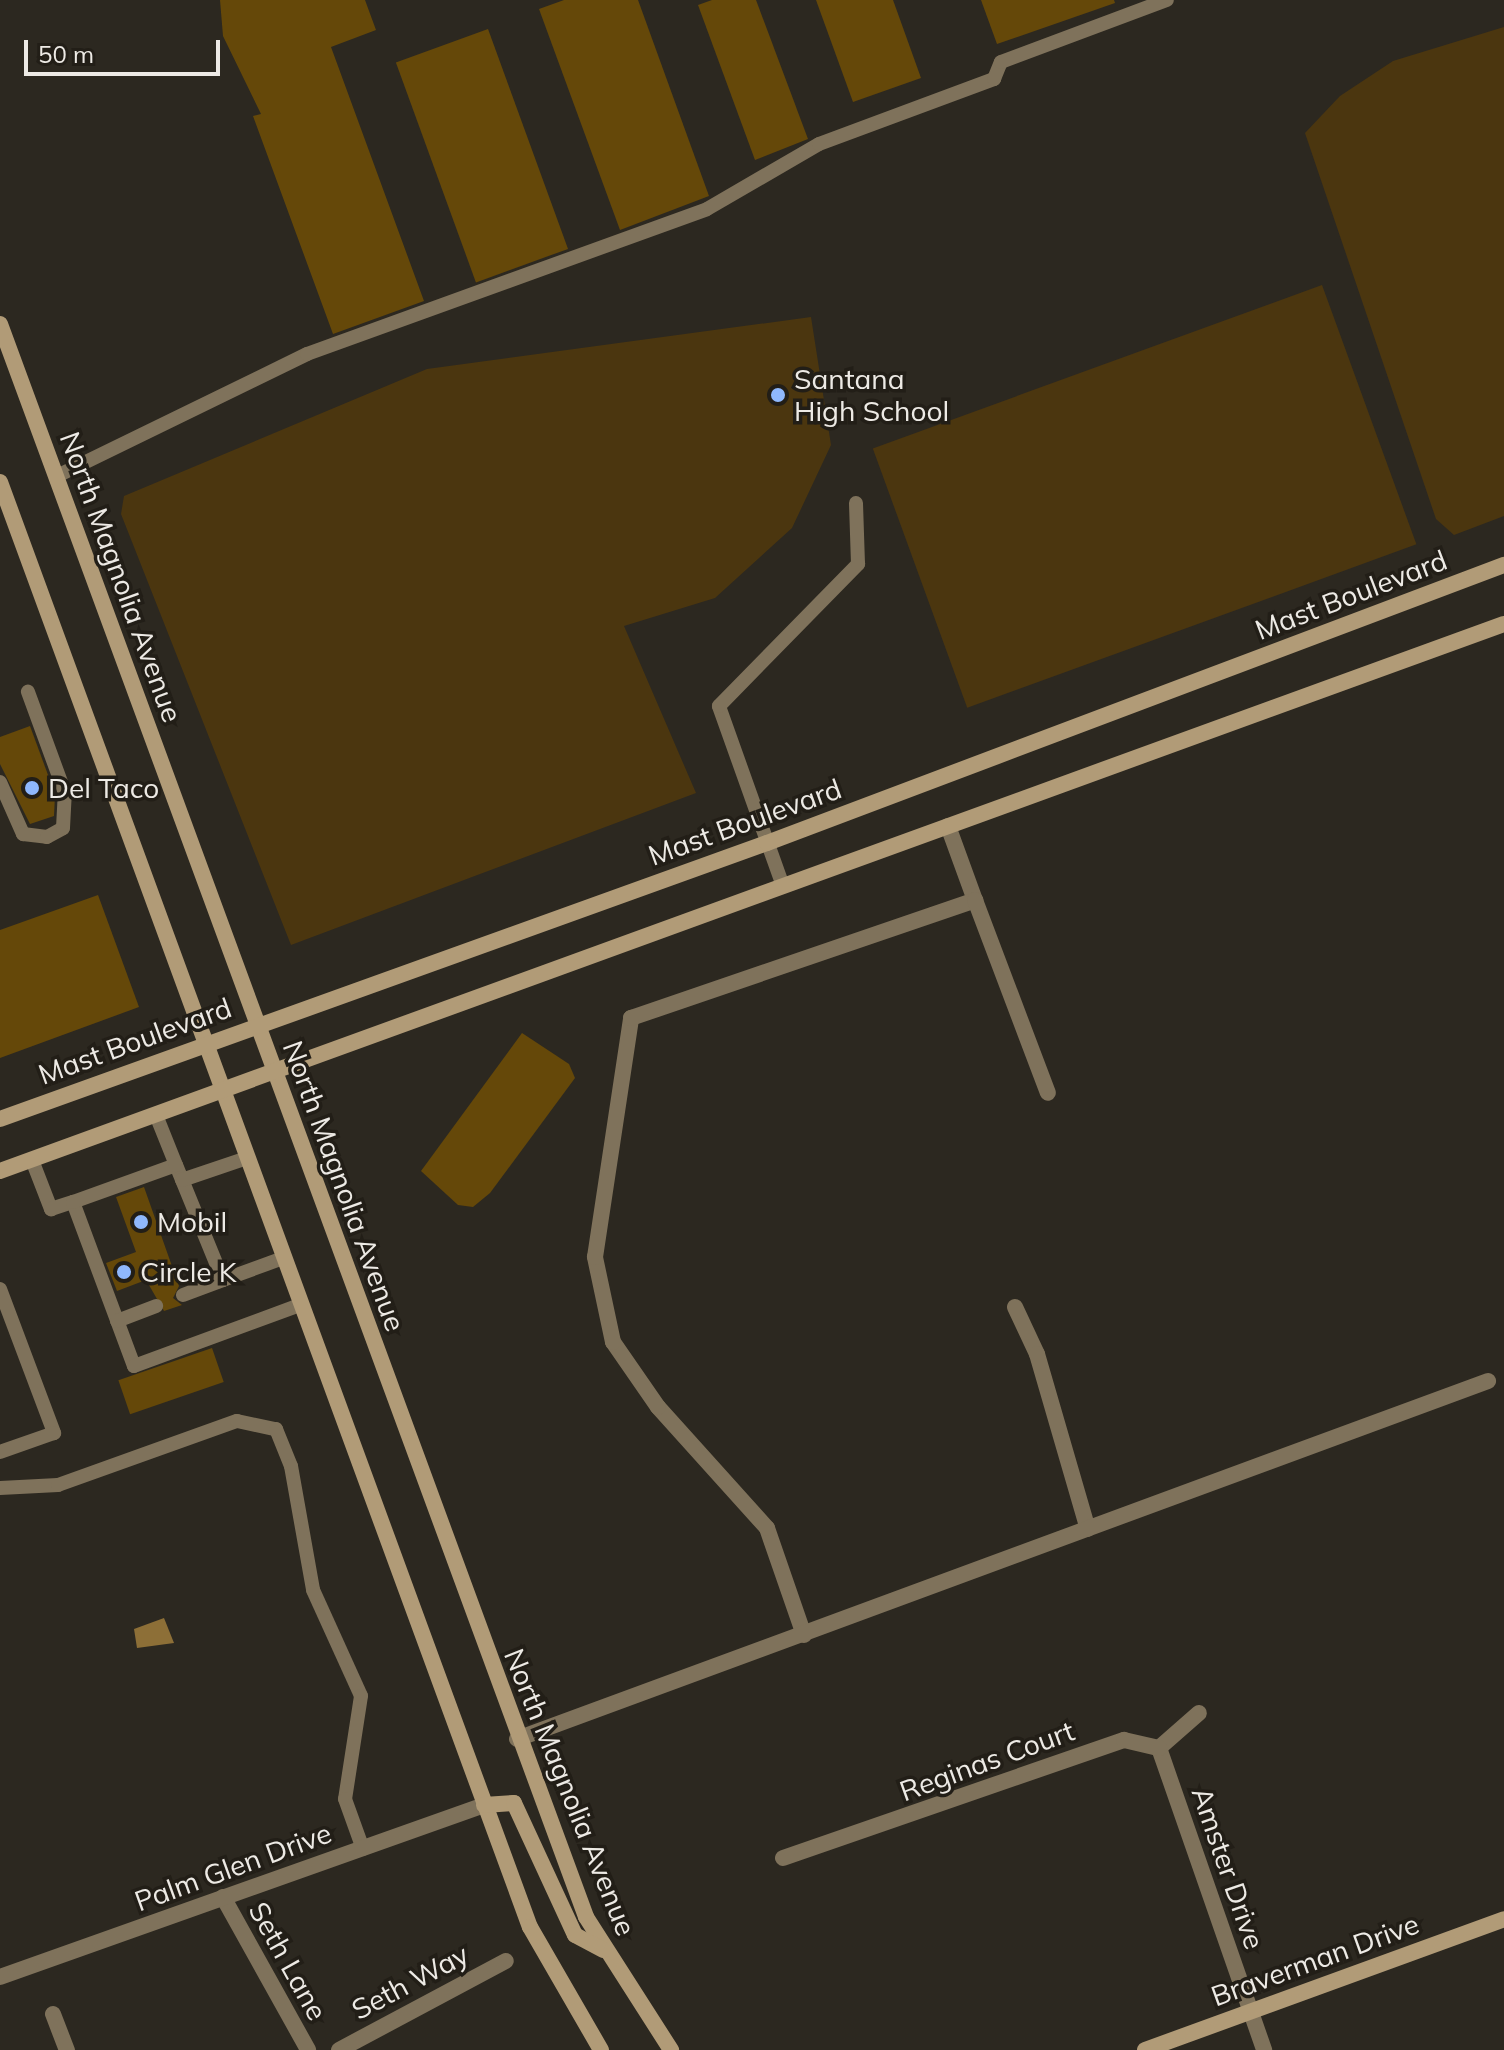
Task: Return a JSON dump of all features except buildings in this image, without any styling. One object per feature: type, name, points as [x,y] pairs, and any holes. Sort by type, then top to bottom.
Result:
[{"type":"main road","name":"North Magnolia Avenue","points":[[0,325],[517,1739],[603,1950],[671,2050]]},
{"type":"main road","points":[[0,482],[530,1927],[601,2050]]},
{"type":"main road","name":"Mast Boulevard","points":[[0,1119],[767,843],[1504,565]]},
{"type":"main road","points":[[0,1171],[1504,624]]},
{"type":"main road","points":[[484,1805],[514,1803],[575,1935],[603,1950]]},
{"type":"main road","name":"Braverman Drive","points":[[1145,2050],[1504,1919]]},
{"type":"street","points":[[948,826],[1048,1093]]},
{"type":"street","points":[[804,1635],[767,1528],[658,1407],[613,1342],[595,1257],[631,1018],[975,900]]},
{"type":"street","points":[[1015,1307],[1037,1354],[1088,1529]]},
{"type":"street","points":[[517,1739],[1488,1381]]},
{"type":"street","points":[[1159,1748],[1199,1713]]},
{"type":"street","name":"Reginas Court","points":[[783,1858],[1124,1740],[1159,1748]]},
{"type":"street","name":"Amster Drive","points":[[1159,1748],[1264,2050]]},
{"type":"street","name":"Palm Glen Drive","points":[[0,1977],[484,1805]]},
{"type":"street","name":"Seth Lane","points":[[223,1897],[308,2050]]},
{"type":"street","name":"Seth Way","points":[[339,2050],[506,1961]]},
{"type":"street","points":[[53,2014],[67,2050]]},
{"type":"lane","points":[[57,476],[307,354],[707,209],[819,144],[994,79],[1001,62],[1167,0]]},
{"type":"lane","points":[[783,886],[719,706],[858,564],[856,503]]},
{"type":"lane","points":[[0,782],[23,834],[47,837],[63,828],[65,793],[28,692]]},
{"type":"lane","points":[[156,1115],[223,1280]]},
{"type":"lane","points":[[182,1180],[247,1158]]},
{"type":"lane","points":[[32,1160],[51,1209],[176,1165]]},
{"type":"lane","points":[[73,1202],[134,1366],[300,1305]]},
{"type":"lane","points":[[183,1295],[283,1258]]},
{"type":"lane","points":[[0,1289],[54,1433],[0,1452]]},
{"type":"lane","points":[[117,1321],[156,1306]]},
{"type":"lane","points":[[0,1488],[58,1485],[237,1421],[276,1429],[291,1466],[313,1590],[361,1696],[345,1799],[363,1849]]},
{"type":"shaded area","points":[[1504,27],[1504,516],[1454,535],[1436,519],[1305,133],[1340,96],[1393,61]]},
{"type":"shaded area","points":[[1322,285],[1416,544],[967,708],[873,448]]},
{"type":"shaded area","points":[[811,317],[831,445],[792,528],[715,598],[624,626],[696,793],[291,945],[121,514],[124,496],[427,369]]},
{"type":"shaded area","points":[[164,1618],[174,1643],[137,1648],[134,1629]]},
{"type":"place","name":"Santana High School","points":[[778,395]]},
{"type":"place","name":"Del Taco","points":[[32,788]]},
{"type":"place","name":"Mobil","points":[[141,1222]]},
{"type":"place","name":"Circle K","points":[[124,1272]]}]
